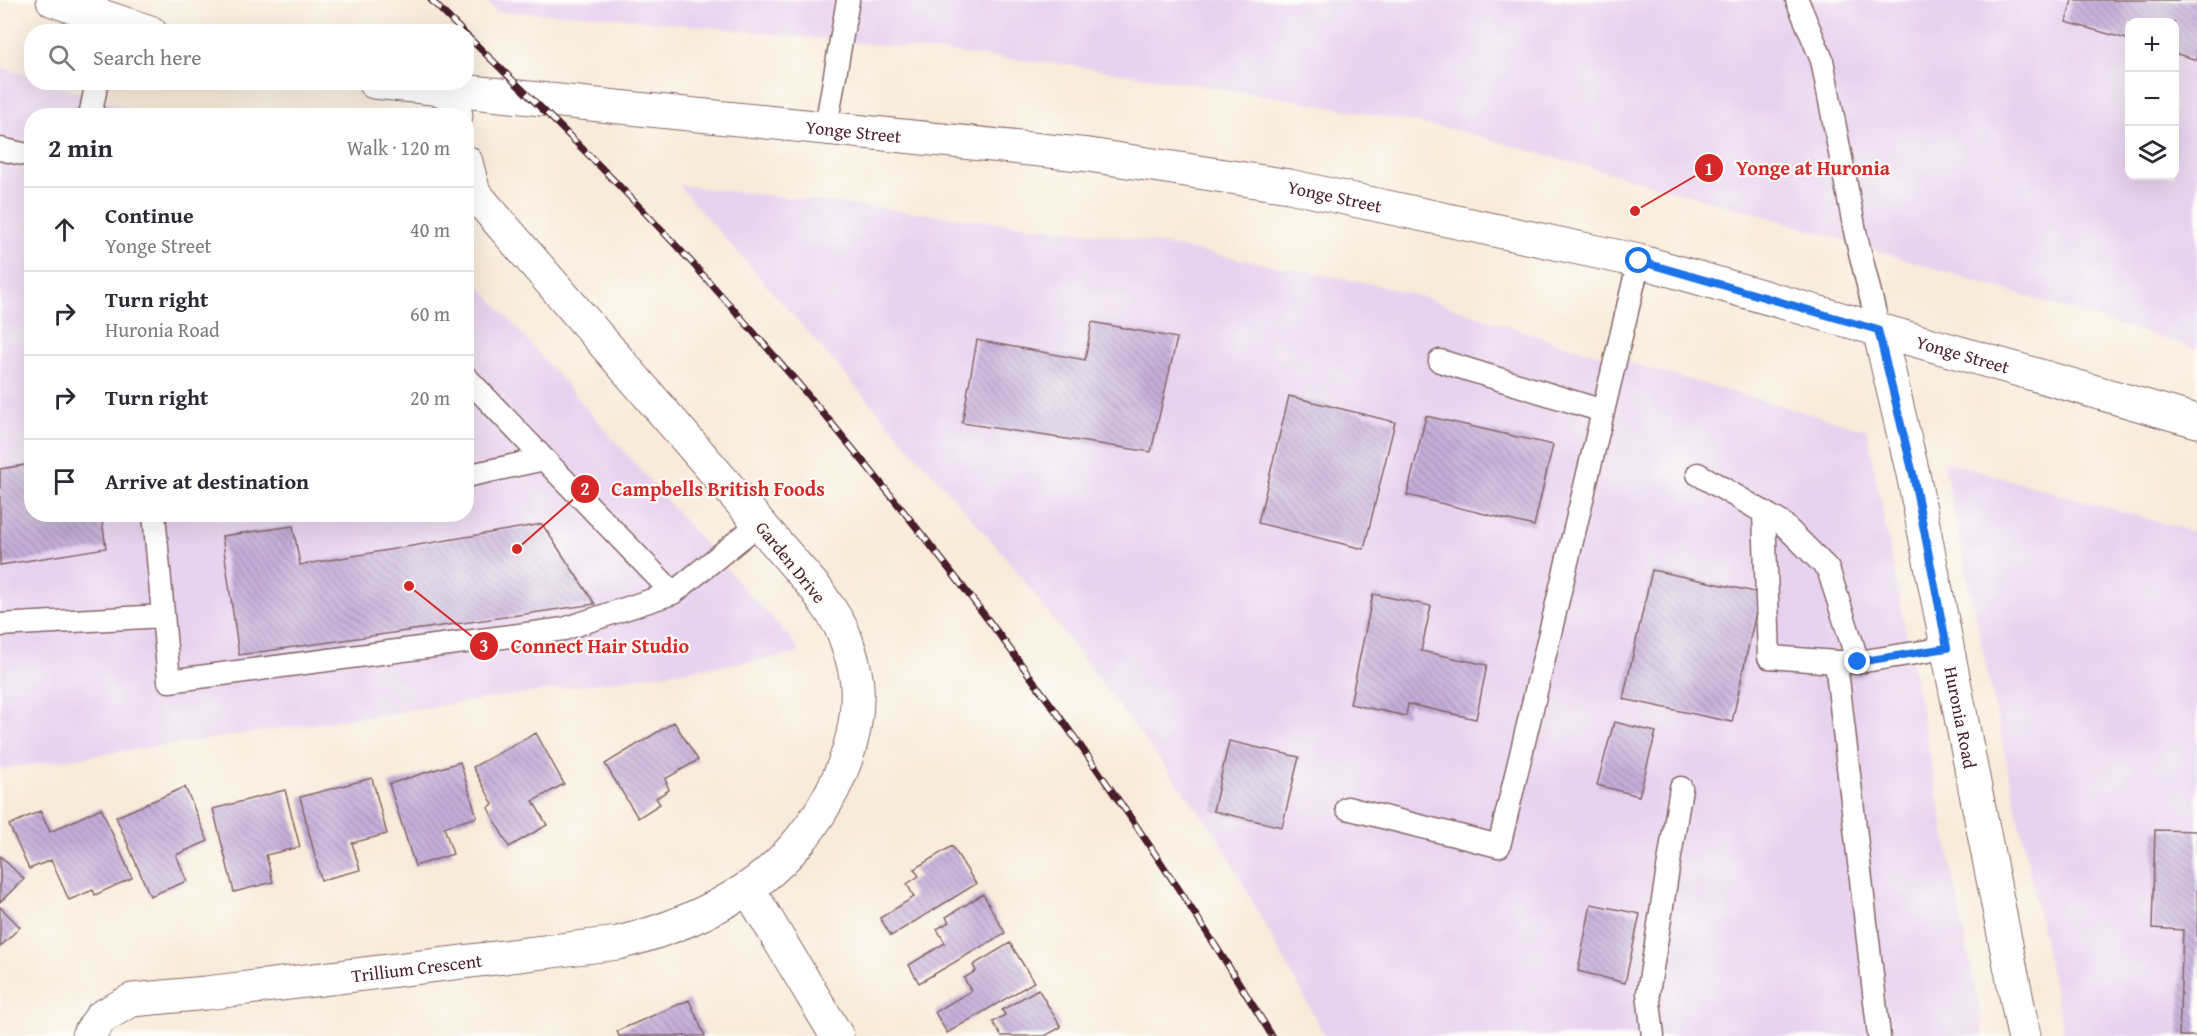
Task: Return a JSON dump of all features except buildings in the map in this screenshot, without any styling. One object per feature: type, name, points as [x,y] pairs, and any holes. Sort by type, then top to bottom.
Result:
[{"type":"main road","points":[[53,0],[107,24]]},
{"type":"main road","name":"Yonge Street","points":[[404,90],[453,103],[826,127],[1089,155],[1222,174],[1364,201],[1639,261],[2197,421]]},
{"type":"main road","name":"Garden Drive","points":[[474,193],[817,590],[845,635],[857,685],[854,728],[844,764],[827,798],[795,845],[775,867],[747,888]]},
{"type":"main road","name":"Huronia Road","points":[[1878,330],[1913,474],[2024,1036]]},
{"type":"main road","points":[[747,888],[837,1036]]},
{"type":"main road","name":"Trillium Crescent","points":[[88,1036],[101,1017],[132,1000],[218,992],[618,943],[652,934],[692,918],[747,888]]},
{"type":"lane","points":[[826,127],[848,0]]},
{"type":"lane","points":[[1797,0],[1822,60],[1856,236],[1878,330]]},
{"type":"lane","points":[[92,108],[95,90]]},
{"type":"lane","points":[[0,149],[24,154]]},
{"type":"lane","points":[[1347,808],[1499,846],[1639,261]]},
{"type":"lane","points":[[1440,361],[1603,411]]},
{"type":"lane","points":[[474,385],[674,593]]},
{"type":"lane","points":[[474,474],[544,459]]},
{"type":"lane","points":[[1698,474],[1782,523],[1828,568],[1847,662],[1879,1036]]},
{"type":"lane","points":[[1764,512],[1769,657],[1847,662],[1947,648]]},
{"type":"lane","points":[[155,522],[170,681],[564,629],[674,593],[760,523]]},
{"type":"lane","points":[[0,625],[164,616]]},
{"type":"lane","points":[[1653,1036],[1648,993],[1681,788]]},
{"type":"shaded area","points":[[485,0],[2197,0],[2197,349],[1762,215],[1455,130],[1289,99],[1069,65],[593,15],[497,12]]},
{"type":"shaded area","points":[[0,67],[24,75],[24,90],[70,90],[127,108],[24,108],[24,522],[474,522],[474,279],[737,581],[792,639],[800,654],[0,769]]},
{"type":"shaded area","points":[[678,185],[1117,236],[1368,283],[1422,297],[1555,342],[1867,430],[1984,1036],[1325,1036],[1216,834],[1005,556]]},
{"type":"shaded area","points":[[1943,461],[2197,533],[2197,1036],[2064,1036]]},
{"type":"railway","points":[[431,0],[455,24]]},
{"type":"railway","points":[[474,43],[582,148],[694,265],[774,355],[928,541],[1072,734],[1141,833],[1272,1036]]},
{"type":"place","name":"Yonge at Huronia","points":[[1635,211]]},
{"type":"place","name":"Campbells British Foods","points":[[517,549]]},
{"type":"place","name":"Connect Hair Studio","points":[[409,586]]},
{"type":"route","points":[[1639,261],[1878,330],[1913,474],[1947,648],[1858,662]]}]
